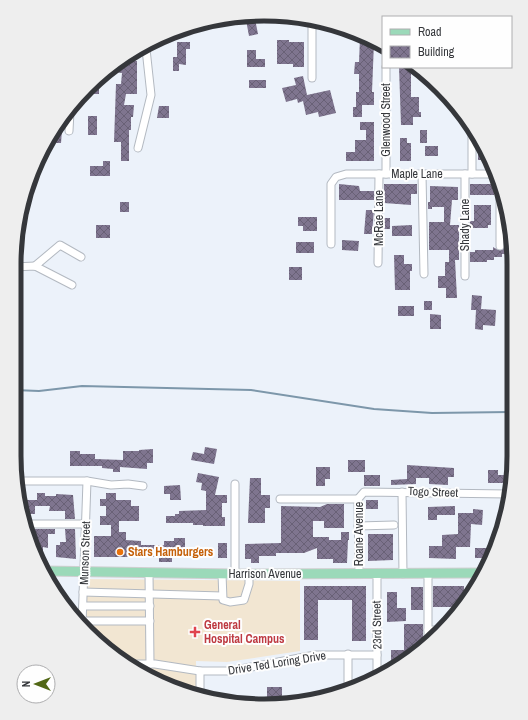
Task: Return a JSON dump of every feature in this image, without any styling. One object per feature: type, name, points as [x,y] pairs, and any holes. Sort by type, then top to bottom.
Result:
[{"type":"main road","name":"Harrison Avenue","points":[[50,571],[222,574],[428,574],[475,576]]},
{"type":"street","points":[[312,26],[312,78]]},
{"type":"street","points":[[138,148],[151,95],[146,52]]},
{"type":"street","name":"Glenwood Street","points":[[382,174],[386,68]]},
{"type":"street","points":[[69,131],[70,118]]},
{"type":"street","name":"Shady Lane","points":[[465,276],[471,138]]},
{"type":"street","name":"Maple Lane","points":[[331,244],[331,184],[338,176],[382,174],[490,174]]},
{"type":"street","name":"McRae Lane","points":[[378,263],[382,174]]},
{"type":"street","points":[[422,174],[424,274]]},
{"type":"street","points":[[500,206],[500,246]]},
{"type":"street","points":[[35,266],[60,245],[81,257]]},
{"type":"street","points":[[21,267],[35,266],[72,285]]},
{"type":"street","points":[[23,481],[87,481],[112,485],[128,484],[143,486]]},
{"type":"street","name":"Munson Street","points":[[82,617],[87,481]]},
{"type":"street","points":[[234,574],[235,484]]},
{"type":"street","name":"Togo Street","points":[[280,499],[359,497],[364,492],[504,494]]},
{"type":"street","points":[[402,492],[403,574]]},
{"type":"street","name":"Roane Avenue","points":[[359,497],[359,574]]},
{"type":"street","points":[[31,524],[86,524]]},
{"type":"street","points":[[358,526],[394,526]]},
{"type":"street","points":[[149,573],[150,664]]},
{"type":"street","points":[[222,574],[222,596],[223,600],[226,602],[240,602],[244,600],[249,584],[249,574]]},
{"type":"street","name":"23rd Street","points":[[377,574],[378,670]]},
{"type":"street","points":[[428,574],[428,635]]},
{"type":"street","points":[[83,592],[222,596]]},
{"type":"street","points":[[83,606],[150,606]]},
{"type":"street","points":[[87,623],[150,620]]},
{"type":"street","points":[[428,630],[434,630]]},
{"type":"street","points":[[348,654],[348,684]]},
{"type":"street","name":"Drive Ted Loring Drive","points":[[139,664],[150,664],[200,671],[236,671],[306,656],[348,654],[377,655]]},
{"type":"street","points":[[200,671],[200,691]]},
{"type":"shaded area","name":"General Hospital Campus","points":[[79,579],[300,581],[300,651],[227,662],[196,661],[196,689],[171,681],[129,658],[104,639],[79,614]]},
{"type":"building","points":[[246,22],[256,22],[258,34],[249,36]]},
{"type":"building","points":[[277,40],[304,42],[304,67],[293,67],[293,64],[277,64]]},
{"type":"building","points":[[360,40],[374,47],[372,92],[374,92],[374,105],[362,105],[362,117],[353,117],[353,107],[356,107],[356,92],[359,92],[359,74],[354,74],[355,62],[359,62]]},
{"type":"building","points":[[177,42],[190,42],[190,49],[186,49],[186,65],[179,64],[179,71],[173,71],[173,57],[177,57]]},
{"type":"building","points":[[247,50],[256,50],[256,59],[265,59],[265,67],[247,67]]},
{"type":"building","points":[[131,61],[137,61],[137,94],[126,94],[124,105],[134,105],[133,117],[131,117],[131,130],[129,130],[129,161],[121,161],[121,142],[114,142],[116,84],[121,84],[122,73],[115,72]]},
{"type":"building","points":[[399,68],[408,68],[416,74],[411,74],[411,97],[419,97],[419,112],[421,112],[421,117],[413,117],[413,125],[401,125]]},
{"type":"building","points":[[303,76],[307,95],[330,90],[336,113],[319,117],[318,112],[306,115],[303,101],[298,103],[297,99],[286,102],[282,88],[296,85],[294,78]]},
{"type":"building","points":[[249,80],[266,80],[266,88],[249,88]]},
{"type":"building","points":[[99,86],[99,94],[90,94]]},
{"type":"building","points":[[159,106],[169,106],[169,118],[157,118]]},
{"type":"building","points":[[88,116],[97,116],[97,135],[88,135]]},
{"type":"building","points":[[360,122],[374,122],[374,161],[346,161],[346,152],[355,152],[355,140],[366,140],[366,130],[360,130]]},
{"type":"building","points":[[62,129],[61,143],[53,143]]},
{"type":"building","points":[[420,130],[427,130],[427,143],[420,143]]},
{"type":"building","points":[[400,138],[407,138],[407,143],[411,143],[411,161],[400,161]]},
{"type":"building","points":[[425,146],[438,146],[438,156],[425,156]]},
{"type":"building","points":[[478,150],[484,160],[478,160]]},
{"type":"building","points":[[103,161],[110,161],[110,176],[90,176],[90,166],[103,166]]},
{"type":"building","points":[[339,184],[359,186],[360,191],[374,191],[374,200],[339,200]]},
{"type":"building","points":[[384,184],[417,184],[417,194],[411,194],[411,205],[384,203]]},
{"type":"building","points":[[470,184],[493,184],[494,195],[470,195]]},
{"type":"building","points":[[430,186],[458,187],[458,200],[452,200],[450,225],[459,225],[459,260],[455,260],[457,298],[446,298],[446,288],[438,288],[438,276],[445,276],[445,262],[449,262],[449,250],[429,250],[429,222],[444,222],[444,207],[432,207],[432,209],[428,209],[428,202],[430,202]]},
{"type":"building","points":[[120,202],[129,202],[129,212],[120,212]]},
{"type":"building","points":[[474,205],[491,205],[491,225],[488,225],[488,228],[470,228],[470,221],[474,221]]},
{"type":"building","points":[[366,210],[374,210],[372,234],[364,234]]},
{"type":"building","points":[[298,217],[317,217],[317,231],[303,231],[303,226],[298,226]]},
{"type":"building","points":[[384,218],[390,218],[390,229],[383,229]]},
{"type":"building","points":[[96,225],[110,225],[110,238],[96,238]]},
{"type":"building","points":[[412,225],[412,236],[392,236],[392,226]]},
{"type":"building","points":[[505,239],[506,254],[502,254],[502,257],[494,257],[494,260],[487,260],[487,262],[470,262],[470,252],[475,252],[475,250],[493,250],[493,247],[498,250],[502,250],[505,246]]},
{"type":"building","points":[[342,240],[359,241],[358,251],[342,250]]},
{"type":"building","points":[[296,242],[314,242],[314,253],[296,253]]},
{"type":"building","points":[[394,255],[404,255],[404,264],[412,264],[412,271],[410,271],[410,290],[395,290]]},
{"type":"building","points":[[289,267],[302,267],[302,280],[289,280]]},
{"type":"building","points":[[472,295],[482,296],[481,309],[496,310],[495,326],[483,325],[483,330],[475,329],[476,310],[471,310]]},
{"type":"building","points":[[424,301],[432,301],[432,310],[424,310]]},
{"type":"building","points":[[398,306],[414,306],[414,316],[398,316]]},
{"type":"building","points":[[430,314],[441,315],[441,329],[430,329]]},
{"type":"building","points":[[205,447],[217,449],[214,464],[191,460],[193,452],[204,454]]},
{"type":"building","points":[[153,449],[153,463],[147,463],[147,469],[120,467],[120,472],[113,472],[113,469],[102,468],[102,466],[70,466],[70,451],[80,451],[80,454],[95,454],[95,459],[123,460],[123,451]]},
{"type":"building","points":[[348,460],[365,460],[365,472],[348,472]]},
{"type":"building","points":[[407,465],[454,468],[454,477],[448,477],[448,485],[429,484],[429,478],[416,478],[416,484],[391,485],[391,480],[407,479]]},
{"type":"building","points":[[316,467],[330,467],[330,479],[325,479],[325,486],[316,486]]},
{"type":"building","points":[[488,470],[498,470],[498,475],[506,475],[505,483],[488,483]]},
{"type":"building","points":[[198,473],[219,477],[215,495],[227,495],[227,503],[222,503],[222,517],[225,517],[225,526],[203,526],[193,525],[193,523],[166,523],[166,516],[175,516],[175,514],[179,514],[179,511],[206,510],[206,491],[201,490],[202,483],[196,482]]},
{"type":"building","points":[[364,475],[380,475],[380,486],[364,486]]},
{"type":"building","points":[[250,478],[261,478],[261,495],[270,495],[270,508],[265,508],[265,523],[248,523]]},
{"type":"building","points":[[180,485],[181,500],[170,500],[170,494],[164,494],[164,486]]},
{"type":"building","points":[[37,493],[45,493],[45,496],[56,496],[56,494],[73,495],[75,519],[65,519],[65,511],[49,511],[50,506],[35,506],[35,514],[28,514],[25,500],[37,500]]},
{"type":"building","points":[[106,493],[116,493],[116,500],[131,500],[131,506],[139,506],[139,521],[119,521],[119,532],[126,532],[126,540],[141,541],[141,545],[164,545],[164,541],[174,541],[174,538],[185,538],[185,555],[180,555],[180,558],[172,558],[172,562],[159,562],[159,557],[94,557],[94,536],[111,536],[111,525],[100,525],[100,516],[106,516],[106,506],[100,506],[100,499],[106,499]]},
{"type":"building","points":[[366,500],[378,500],[378,509],[366,509]]},
{"type":"building","points":[[327,504],[344,504],[344,528],[324,528],[324,521],[313,521],[313,537],[329,537],[329,540],[341,540],[341,532],[349,532],[347,563],[333,563],[333,559],[317,559],[317,548],[304,553],[276,553],[276,556],[259,556],[259,563],[251,563],[251,559],[245,559],[245,544],[281,543],[281,506],[320,507]]},
{"type":"building","points":[[455,506],[455,515],[437,515],[437,520],[428,520],[428,507]]},
{"type":"building","points":[[473,509],[483,510],[482,525],[471,524],[470,547],[456,547],[456,559],[429,558],[429,546],[442,546],[442,535],[458,534],[458,513],[473,513]]},
{"type":"building","points":[[32,529],[55,529],[55,534],[48,534],[48,548],[43,547],[43,557]]},
{"type":"building","points":[[65,529],[75,529],[76,559],[56,557],[56,545],[60,545],[60,542],[66,542]]},
{"type":"building","points":[[368,534],[393,534],[393,560],[368,561]]},
{"type":"building","points":[[218,543],[227,543],[227,558],[218,558]]},
{"type":"building","points":[[475,548],[489,548],[483,561],[483,558],[475,558]]},
{"type":"building","points":[[304,586],[366,586],[366,641],[352,641],[352,600],[318,600],[318,640],[304,640]]},
{"type":"building","points":[[433,586],[464,586],[464,594],[454,608],[433,607]]},
{"type":"building","points":[[411,587],[423,587],[423,610],[411,610]]},
{"type":"building","points":[[387,592],[397,592],[397,608],[406,608],[406,621],[387,622]]},
{"type":"building","points":[[404,624],[423,624],[423,640],[419,643],[415,643],[415,647],[412,649],[391,663],[391,650],[404,650]]},
{"type":"building","points":[[267,687],[282,687],[282,698],[267,699]]},
{"type":"waterway","points":[[21,390],[39,391],[82,386],[251,390],[374,409],[432,413],[507,412]]},
{"type":"place","name":"Stars Hamburgers","points":[[120,552]]},
{"type":"place","name":"General Hospital Campus","points":[[195,632]]}]
